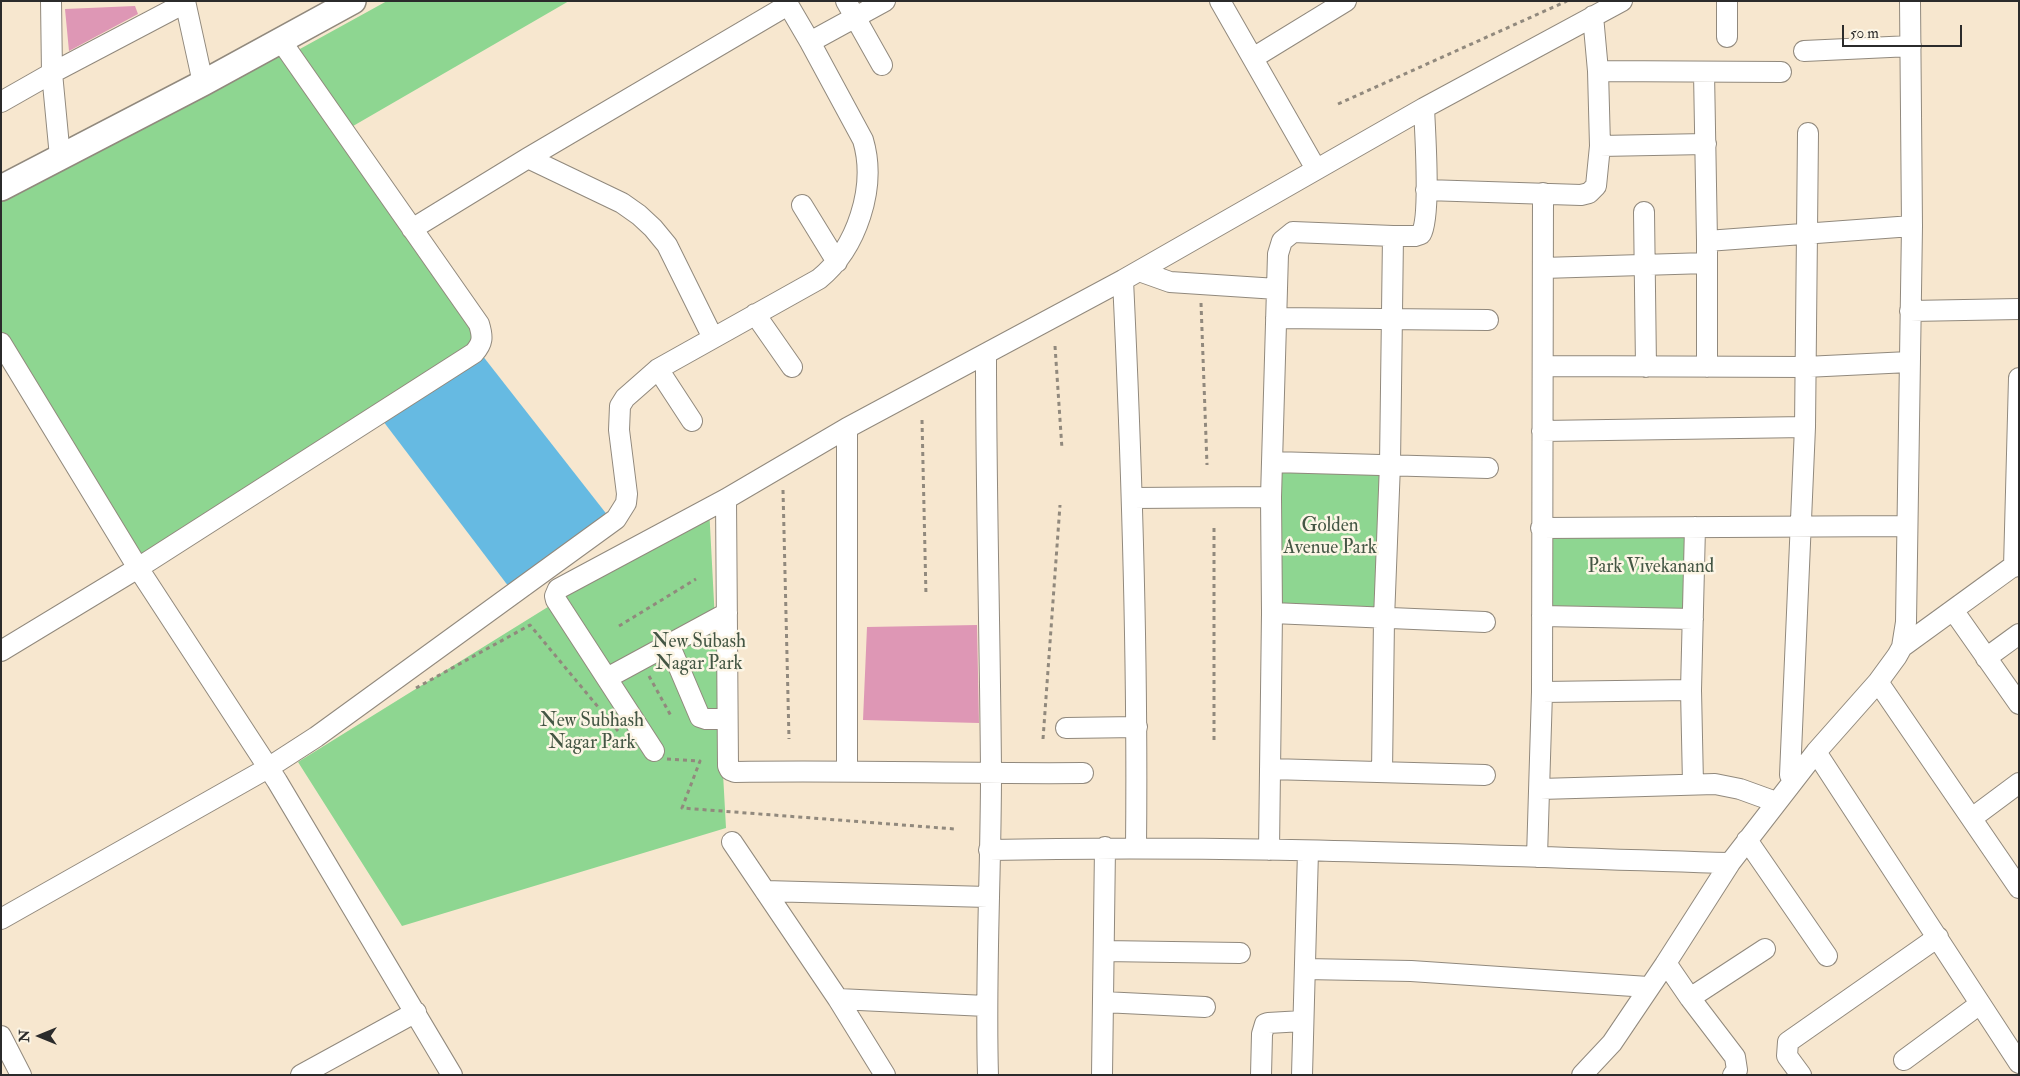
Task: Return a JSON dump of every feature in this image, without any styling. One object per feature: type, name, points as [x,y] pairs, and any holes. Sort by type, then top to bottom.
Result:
[{"type":"main road","points":[[1,188],[203,83],[352,1]]},
{"type":"street","points":[[51,1],[52,73],[60,157]]},
{"type":"street","points":[[810,42],[850,10],[885,1]]},
{"type":"street","points":[[1220,1],[1316,169]]},
{"type":"street","points":[[1253,58],[1346,1]]},
{"type":"street","points":[[654,751],[556,600],[555,596],[558,589],[726,499],[847,428],[986,355],[1131,275],[1424,108],[1622,1]]},
{"type":"street","points":[[1727,1],[1727,37]]},
{"type":"street","points":[[1582,1075],[1612,1043],[1747,840],[1816,752],[1878,682],[1902,647],[1906,622],[1912,226],[1910,1]]},
{"type":"street","points":[[1,102],[185,2],[203,83]]},
{"type":"street","points":[[1,919],[268,768],[316,736],[616,519],[626,503],[627,494],[619,430],[620,406],[625,398],[658,370],[819,279],[837,262],[847,246],[866,194],[868,165],[862,140],[787,3],[412,229]]},
{"type":"street","points":[[850,10],[882,65]]},
{"type":"street","points":[[1426,190],[1581,195],[1594,190],[1597,180],[1600,146],[1598,71],[1593,16]]},
{"type":"street","points":[[1,651],[138,568],[474,353],[483,341],[479,324],[281,40]]},
{"type":"street","points":[[1804,51],[1911,46]]},
{"type":"street","points":[[1598,71],[1781,72]]},
{"type":"street","points":[[1704,72],[1707,367]]},
{"type":"street","points":[[1269,850],[1272,614],[1271,497],[1279,246],[1286,236],[1294,232],[1393,236],[1415,236],[1422,234],[1426,190],[1424,108]]},
{"type":"street","points":[[1793,780],[1790,775],[1804,427],[1808,133]]},
{"type":"street","points":[[1600,146],[1706,144]]},
{"type":"street","points":[[528,158],[622,203],[653,228],[667,245],[713,338]]},
{"type":"street","points":[[1538,858],[1542,692],[1543,193]]},
{"type":"street","points":[[802,206],[837,262]]},
{"type":"street","points":[[1644,212],[1646,367]]},
{"type":"street","points":[[1707,240],[1912,226]]},
{"type":"street","points":[[1382,772],[1384,619],[1390,464],[1393,236]]},
{"type":"street","points":[[1543,268],[1707,263]]},
{"type":"street","points":[[1131,275],[1170,282],[1277,289]]},
{"type":"street","points":[[1131,275],[1132,498],[1137,727],[1136,848]]},
{"type":"street","points":[[1910,311],[2019,309]]},
{"type":"street","points":[[755,314],[792,367]]},
{"type":"street","points":[[1276,318],[1488,320]]},
{"type":"street","points":[[1,342],[138,568],[268,768],[416,1012],[452,1075]]},
{"type":"street","points":[[986,355],[990,774],[986,1006],[988,1075]]},
{"type":"street","points":[[1543,366],[1804,367],[1909,362]]},
{"type":"street","points":[[658,370],[692,421]]},
{"type":"street","points":[[1902,647],[2016,564],[2019,378]]},
{"type":"street","points":[[1542,430],[1804,427]]},
{"type":"street","points":[[847,428],[847,770]]},
{"type":"street","points":[[1273,462],[1488,468]]},
{"type":"street","points":[[1132,498],[1271,497]]},
{"type":"street","points":[[726,499],[726,719],[728,766],[732,772],[847,770],[990,774],[1084,773]]},
{"type":"street","points":[[1542,528],[1906,526]]},
{"type":"street","points":[[1692,784],[1691,690],[1695,527]]},
{"type":"street","points":[[1953,610],[2019,704]]},
{"type":"street","points":[[607,678],[727,613]]},
{"type":"street","points":[[1272,614],[1485,622]]},
{"type":"street","points":[[1542,616],[1692,619]]},
{"type":"street","points":[[1986,658],[2019,634]]},
{"type":"street","points":[[669,644],[700,717],[706,719],[726,719]]},
{"type":"street","points":[[1878,682],[2019,888]]},
{"type":"street","points":[[1542,692],[1691,690]]},
{"type":"street","points":[[1066,728],[1137,727]]},
{"type":"street","points":[[1816,752],[2019,1063]]},
{"type":"street","points":[[1270,769],[1485,774]]},
{"type":"street","points":[[1972,818],[2019,783]]},
{"type":"street","points":[[1540,789],[1692,784],[1726,786],[1776,802]]},
{"type":"street","points":[[1747,840],[1827,956]]},
{"type":"street","points":[[732,842],[838,998],[884,1075]]},
{"type":"street","points":[[989,850],[1105,847],[1730,863]]},
{"type":"street","points":[[1102,1075],[1105,847]]},
{"type":"street","points":[[1302,1075],[1308,851]]},
{"type":"street","points":[[765,891],[988,897]]},
{"type":"street","points":[[1801,1075],[1787,1056],[1788,1042],[1938,937]]},
{"type":"street","points":[[1690,998],[1765,949]]},
{"type":"street","points":[[1104,951],[1240,953]]},
{"type":"street","points":[[1666,962],[1690,998],[1735,1057],[1737,1070],[1733,1075]]},
{"type":"street","points":[[1305,969],[1411,971],[1648,987]]},
{"type":"street","points":[[838,998],[986,1006]]},
{"type":"street","points":[[1103,1002],[1204,1007]]},
{"type":"street","points":[[1904,1060],[1980,1004]]},
{"type":"street","points":[[301,1075],[416,1012]]},
{"type":"street","points":[[1261,1075],[1264,1024],[1303,1021]]},
{"type":"street","points":[[1,1036],[20,1075]]},
{"type":"path","points":[[1338,104],[1567,1]]},
{"type":"path","points":[[1200,303],[1207,465]]},
{"type":"path","points":[[1055,346],[1062,450]]},
{"type":"path","points":[[922,420],[926,596]]},
{"type":"path","points":[[783,490],[789,739]]},
{"type":"path","points":[[1043,739],[1060,505]]},
{"type":"path","points":[[1214,528],[1214,740]]},
{"type":"path","points":[[619,626],[696,579]]},
{"type":"path","points":[[410,692],[530,625]]},
{"type":"path","points":[[649,676],[671,716]]},
{"type":"green space","points":[[387,1],[569,1],[341,133],[478,341],[137,558],[1,334],[1,199],[282,44],[289,55]]},
{"type":"green space","name":"Golden Avenue Park","points":[[1275,463],[1387,465],[1383,610],[1274,613]]},
{"type":"green space","name":"New Subhash Nagar Park","points":[[709,507],[715,621],[722,618],[720,719],[726,828],[402,926],[298,762]]},
{"type":"green space","name":"Park Vivekanand","points":[[1692,528],[1690,610],[1543,606],[1543,529]]},
{"type":"water","points":[[482,355],[612,521],[515,595],[380,417]]},
{"type":"building","points":[[135,6],[138,14],[69,51],[65,9]]},
{"type":"building","points":[[977,625],[979,723],[863,720],[867,627]]},
{"type":"park label","name":"New Subash Nagar Park","points":[[699,654]]}]
